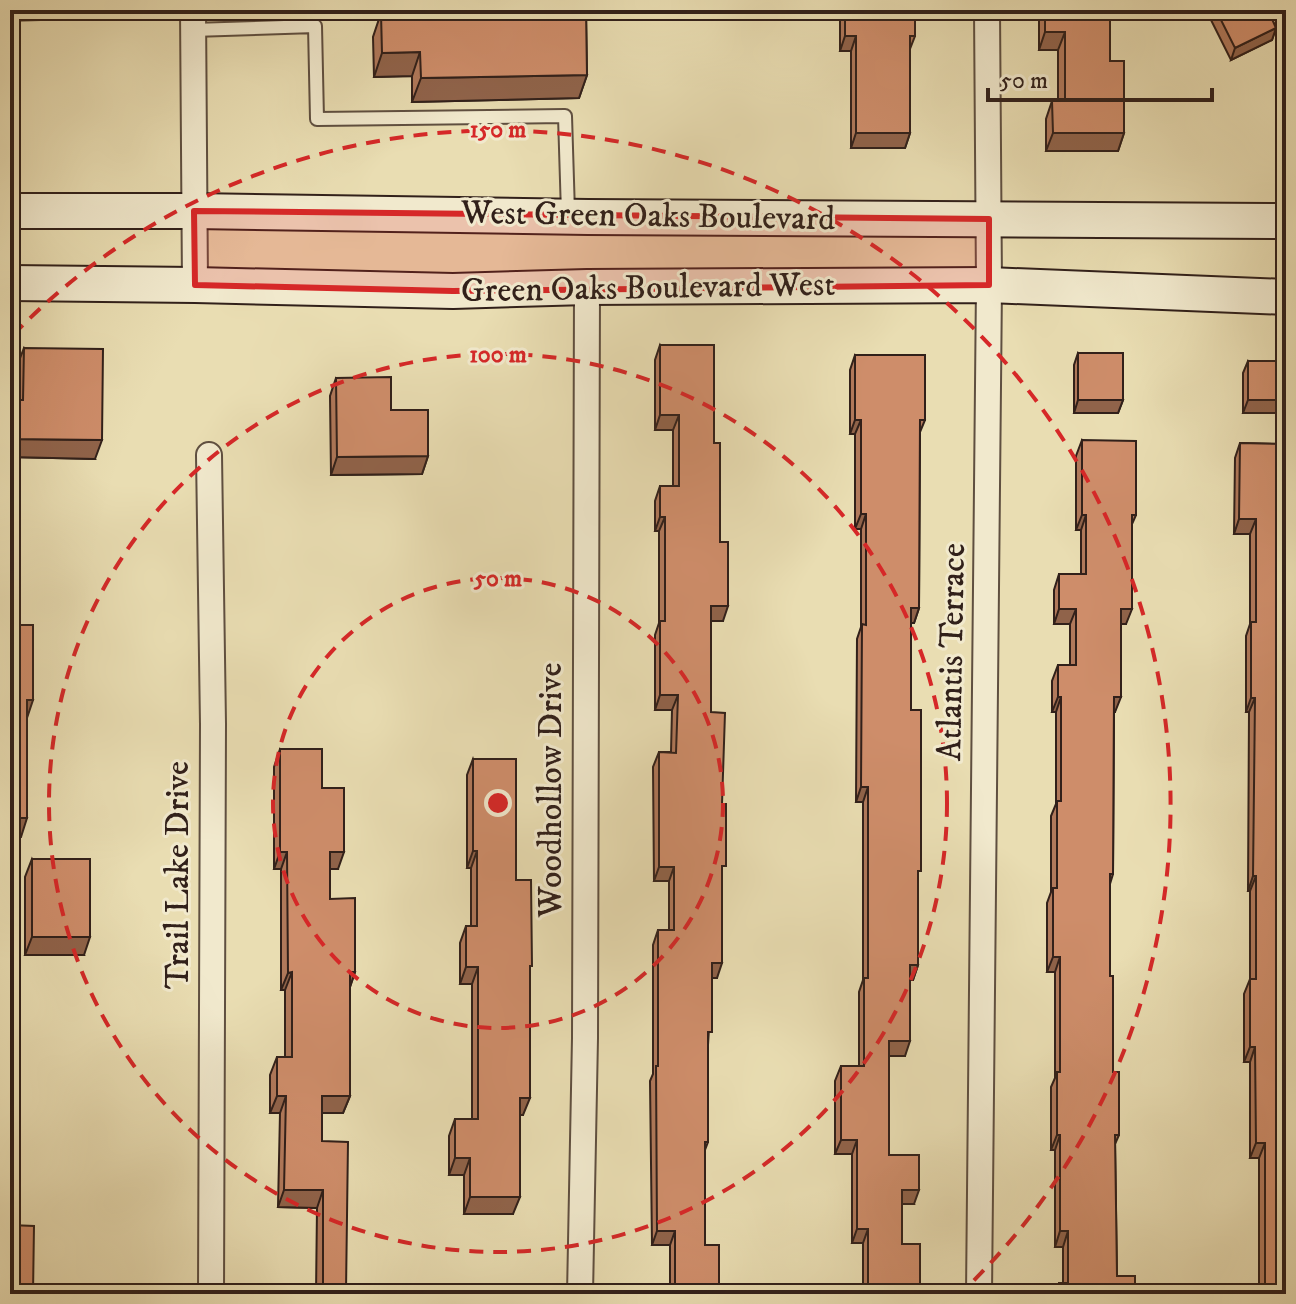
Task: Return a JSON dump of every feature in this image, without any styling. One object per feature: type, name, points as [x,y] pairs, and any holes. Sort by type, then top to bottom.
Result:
[{"type":"main road","name":"West Green Oaks Boulevard","points":[[10,211],[1286,221]]},
{"type":"main road","name":"Green Oaks Boulevard West","points":[[10,283],[453,291],[587,287],[989,285],[1286,297]]},
{"type":"street","name":"Atlantis Terrace","points":[[979,1294],[989,285],[987,10]]},
{"type":"street","points":[[193,20],[195,285]]},
{"type":"street","name":"Woodhollow Drive","points":[[580,1294],[585,1022],[587,287]]},
{"type":"street","name":"Trail Lake Drive","points":[[209,455],[213,724],[211,1294]]},
{"type":"lane","points":[[10,14],[133,10]]},
{"type":"lane","points":[[193,20],[315,26],[317,119],[565,116],[568,216]]},
{"type":"highlighted area","points":[[194,211],[989,219],[989,285],[453,291],[195,285]]},
{"type":"building","points":[[418,10],[586,10],[587,75],[421,78],[420,52],[382,53],[381,13]]},
{"type":"building","points":[[845,10],[915,10],[915,36],[910,36],[910,133],[856,133],[856,36],[845,36]]},
{"type":"building","points":[[1045,10],[1110,10],[1110,61],[1124,61],[1124,133],[1053,133],[1052,101],[1065,100],[1065,32],[1045,32]]},
{"type":"building","points":[[1216,10],[1268,10],[1276,28],[1235,48]]},
{"type":"building","points":[[660,345],[714,345],[714,443],[720,443],[720,542],[728,542],[728,606],[711,606],[711,712],[725,713],[722,804],[726,804],[726,866],[722,866],[722,963],[712,963],[712,1032],[708,1032],[705,1245],[719,1245],[719,1294],[655,1294],[655,1287],[675,1287],[675,1231],[657,1231],[656,1066],[658,930],[674,930],[674,867],[659,867],[659,752],[676,753],[678,695],[660,695],[660,621],[665,621],[665,517],[660,517],[660,486],[679,486],[679,415],[660,415]]},
{"type":"building","points":[[24,348],[103,349],[102,440],[10,439],[10,400],[23,400]]},
{"type":"building","points":[[1078,353],[1123,353],[1123,400],[1078,400]]},
{"type":"building","points":[[855,355],[925,355],[925,420],[920,420],[919,608],[911,608],[911,710],[921,710],[918,965],[910,965],[910,1041],[889,1041],[889,1155],[919,1155],[919,1190],[902,1190],[902,1244],[920,1244],[920,1294],[868,1294],[868,1229],[857,1229],[857,1140],[841,1140],[841,1066],[864,1066],[864,978],[868,978],[868,787],[861,787],[866,514],[861,514],[861,420],[855,420]]},
{"type":"building","points":[[1248,361],[1286,361],[1286,400],[1248,400]]},
{"type":"building","points":[[391,377],[391,410],[428,410],[428,456],[337,457],[336,378]]},
{"type":"building","points":[[1082,440],[1136,441],[1132,609],[1121,609],[1121,697],[1114,697],[1113,874],[1110,874],[1113,1072],[1119,1072],[1119,1135],[1115,1135],[1117,1276],[1135,1276],[1135,1294],[1059,1294],[1059,1283],[1068,1283],[1068,1231],[1060,1231],[1057,1072],[1060,1072],[1060,957],[1053,957],[1057,801],[1061,801],[1058,665],[1076,665],[1076,609],[1059,609],[1059,574],[1086,574]]},
{"type":"building","points":[[1240,443],[1286,444],[1286,1294],[1265,1294],[1265,1143],[1256,1143],[1255,1047],[1250,1047],[1250,979],[1256,979],[1256,876],[1253,876],[1255,698],[1251,698],[1251,622],[1256,622],[1256,519],[1239,519]]},
{"type":"building","points":[[10,625],[33,625],[33,700],[27,700],[27,818],[10,818]]},
{"type":"building","points":[[280,749],[322,749],[322,788],[344,788],[344,852],[330,852],[330,899],[355,898],[355,972],[350,972],[350,1096],[322,1096],[322,1141],[348,1142],[346,1291],[323,1290],[323,1190],[284,1190],[286,1096],[277,1096],[277,1057],[292,1057],[292,972],[288,973],[287,852],[280,852]]},
{"type":"building","points":[[473,759],[516,759],[516,880],[531,880],[530,1098],[520,1098],[520,1197],[470,1197],[470,1158],[455,1158],[455,1119],[478,1119],[478,967],[466,967],[466,926],[477,926]]},
{"type":"building","points":[[32,859],[90,859],[90,937],[32,937]]},
{"type":"building","points":[[10,1225],[34,1226],[33,1294],[10,1294]]}]
